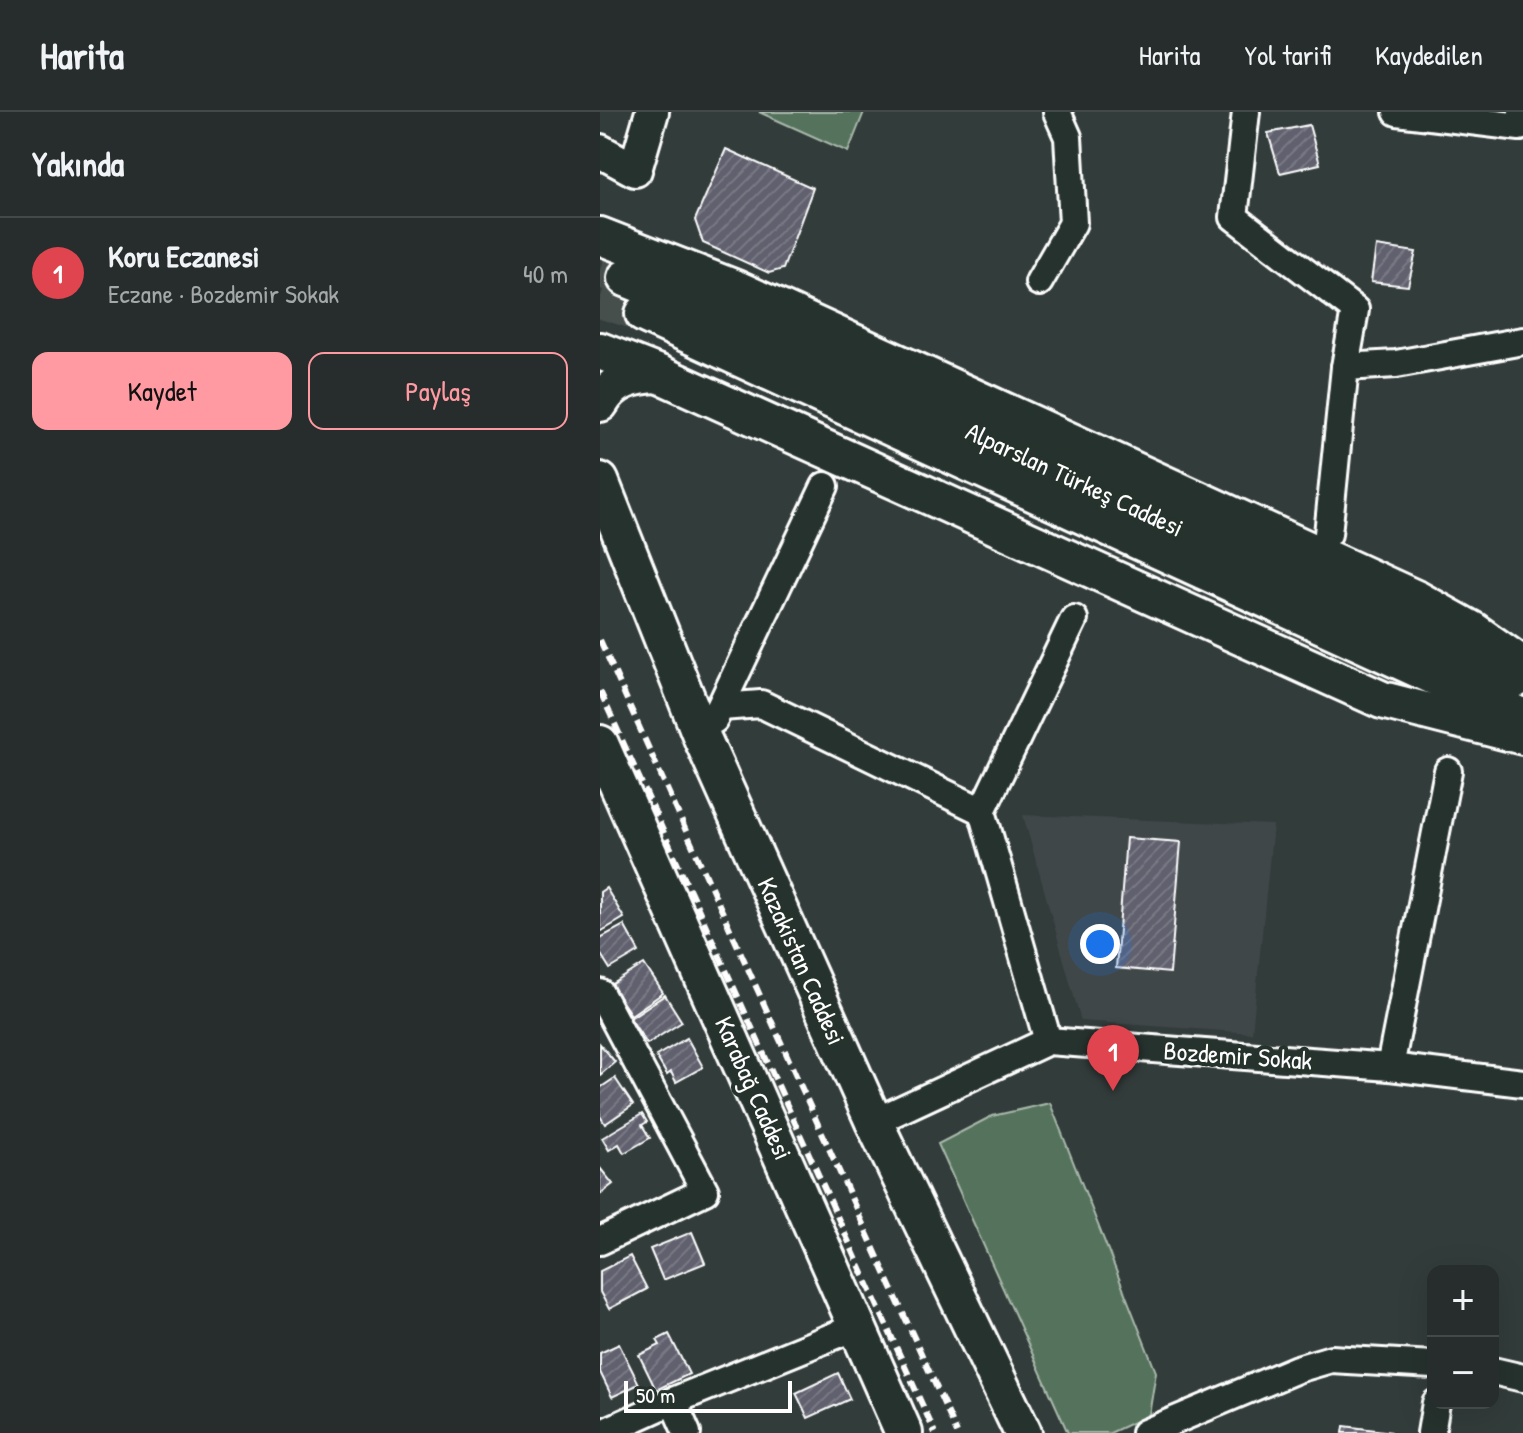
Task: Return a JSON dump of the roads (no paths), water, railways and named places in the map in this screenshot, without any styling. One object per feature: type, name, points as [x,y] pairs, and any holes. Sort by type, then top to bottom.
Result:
[{"type":"main road","points":[[613,251],[736,289],[1418,600],[1472,630],[1523,666]]},
{"type":"main road","name":"Alparslan Türkeş Caddesi","points":[[613,251],[715,314],[1523,684]]},
{"type":"main road","name":"Alparslan Türkeş Caddesi","points":[[644,314],[1523,717]]},
{"type":"main road","points":[[603,351],[1367,694],[1402,706],[1523,736]]},
{"type":"main road","points":[[600,403],[613,386],[626,379],[659,374]]},
{"type":"main road","name":"Kazakistan Caddesi","points":[[600,481],[703,740],[874,1122],[1023,1433]]},
{"type":"main road","name":"Karabağ Caddesi","points":[[600,744],[781,1148],[904,1433]]},
{"type":"street","points":[[600,151],[635,170],[652,112]]},
{"type":"street","points":[[1039,282],[1073,223],[1068,137],[1057,112]]},
{"type":"street","points":[[1246,112],[1234,217],[1355,310],[1345,367],[1328,534]]},
{"type":"street","points":[[1397,112],[1520,127],[1522,112]]},
{"type":"street","points":[[1345,367],[1396,364],[1523,341]]},
{"type":"street","points":[[703,740],[825,486]]},
{"type":"street","points":[[1048,1041],[982,811],[1074,619]]},
{"type":"street","points":[[721,707],[761,704],[982,811]]},
{"type":"street","points":[[1390,1067],[1448,771]]},
{"type":"street","points":[[600,993],[705,1191],[600,1241]]},
{"type":"street","name":"Bozdemir Sokak","points":[[874,1122],[1048,1041],[1390,1067],[1523,1083]]},
{"type":"street","points":[[602,1433],[856,1327]]},
{"type":"street","points":[[1145,1433],[1297,1369],[1331,1359],[1427,1365]]},
{"type":"street","points":[[1499,1372],[1523,1378]]},
{"type":"street","points":[[673,1401],[687,1433]]},
{"type":"street","points":[[1431,1433],[1435,1409]]},
{"type":"tunnel","points":[[600,270],[626,278]]},
{"type":"tunnel","points":[[600,300],[644,314]]},
{"type":"railway","points":[[600,640],[957,1433]]},
{"type":"railway","points":[[600,691],[935,1433]]},
{"type":"place","name":"Koru Eczanesi","points":[[1113,1091]]}]
